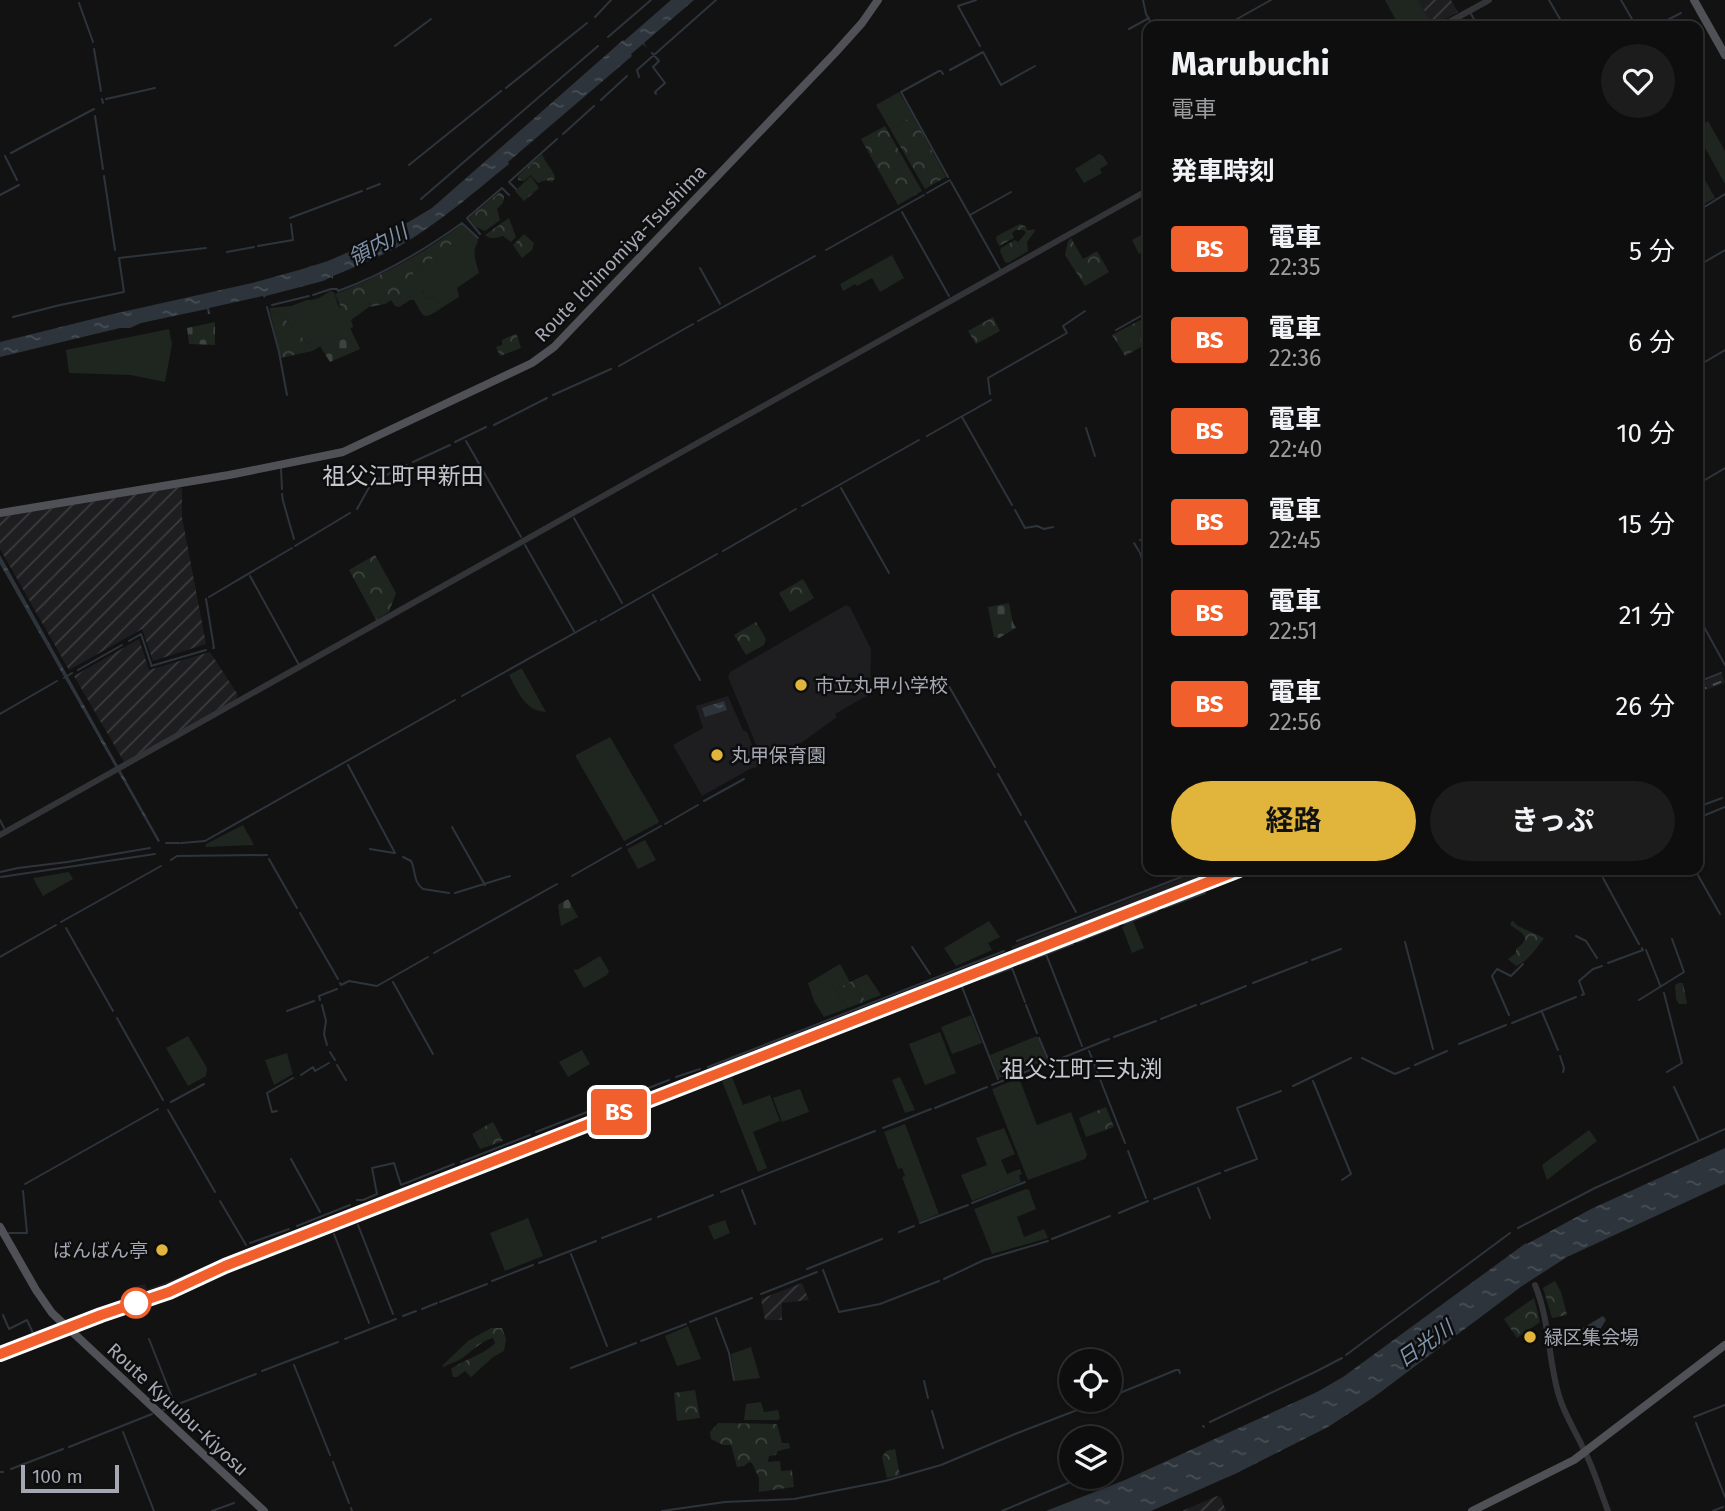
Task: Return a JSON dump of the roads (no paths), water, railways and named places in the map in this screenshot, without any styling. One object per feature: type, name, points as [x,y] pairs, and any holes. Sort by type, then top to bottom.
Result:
[{"type":"main road","name":"Route Ichinomiya-Tsushima","points":[[0,513],[339,454],[533,363],[554,347],[835,53],[878,0]]},
{"type":"main road","points":[[1694,0],[1725,55]]},
{"type":"main road","name":"Route Kyuubu-Kiyosu","points":[[0,1227],[52,1313],[264,1511]]},
{"type":"main road","points":[[1472,1511],[1574,1460],[1725,1345]]},
{"type":"street","points":[[1451,21],[1489,0]]},
{"type":"street","points":[[0,835],[1143,193]]},
{"type":"street","points":[[1535,1285],[1543,1307],[1552,1371],[1559,1397],[1585,1452],[1608,1511]]},
{"type":"water","name":"領内川","points":[[671,0],[694,0],[644,43],[647,48],[643,44],[631,54],[632,56],[508,162],[509,164],[442,217],[398,247],[333,276],[333,279],[331,277],[264,298],[263,296],[209,308],[210,314],[207,309],[0,357],[0,342],[252,283],[328,261],[385,236],[432,208]]},
{"type":"water","points":[[0,555],[160,841],[158,842],[0,564]]},
{"type":"water","points":[[724,701],[727,710],[705,717],[702,708]]},
{"type":"water","name":"日光川","points":[[1725,1148],[1725,1184],[1567,1257],[1522,1286],[1374,1397],[1328,1427],[1237,1473],[1151,1511],[1046,1511],[1102,1489],[1122,1489],[1122,1481],[1317,1392],[1343,1377],[1526,1243],[1591,1209]]},
{"type":"water","points":[[1603,1316],[1606,1320],[1599,1331],[1584,1342],[1581,1329]]},
{"type":"waterway","points":[[595,17],[611,0]]},
{"type":"waterway","points":[[608,37],[651,0]]},
{"type":"waterway","points":[[639,77],[637,70],[716,0]]},
{"type":"waterway","points":[[976,0],[958,6],[980,46]]},
{"type":"waterway","points":[[1143,0],[1150,21]]},
{"type":"waterway","points":[[1237,19],[1271,0]]},
{"type":"waterway","points":[[1549,0],[1561,21]]},
{"type":"waterway","points":[[1621,0],[1633,21]]},
{"type":"waterway","points":[[79,3],[93,42]]},
{"type":"waterway","points":[[1666,21],[1681,13]]},
{"type":"waterway","points":[[1471,14],[1475,21]]},
{"type":"waterway","points":[[1144,21],[1149,18]]},
{"type":"waterway","points":[[395,46],[431,19]]},
{"type":"waterway","points":[[1129,29],[1143,21]]},
{"type":"waterway","points":[[506,88],[587,23]]},
{"type":"waterway","points":[[421,199],[598,46]]},
{"type":"waterway","points":[[94,49],[101,91]]},
{"type":"waterway","points":[[950,70],[983,52],[1001,85],[1035,66]]},
{"type":"waterway","points":[[652,53],[659,61],[653,67],[665,83],[656,94]]},
{"type":"waterway","points":[[943,74],[939,71],[901,92],[948,177]]},
{"type":"waterway","points":[[601,100],[627,76]]},
{"type":"waterway","points":[[106,99],[155,88]]},
{"type":"waterway","points":[[409,165],[501,91]]},
{"type":"waterway","points":[[102,99],[103,103]]},
{"type":"waterway","points":[[563,134],[594,106]]},
{"type":"waterway","points":[[11,153],[94,109]]},
{"type":"waterway","points":[[95,116],[103,169]]},
{"type":"waterway","points":[[516,189],[509,182],[557,139]]},
{"type":"waterway","points":[[5,156],[17,180]]},
{"type":"waterway","points":[[104,176],[115,250]]},
{"type":"waterway","points":[[927,193],[950,180]]},
{"type":"waterway","points":[[951,182],[1000,269]]},
{"type":"waterway","points":[[367,189],[380,184]]},
{"type":"waterway","points":[[0,195],[19,185]]},
{"type":"waterway","points":[[480,234],[467,218],[502,188],[509,195]]},
{"type":"waterway","points":[[290,218],[362,191]]},
{"type":"waterway","points":[[970,215],[1011,192]]},
{"type":"waterway","points":[[1703,208],[1725,194]]},
{"type":"waterway","points":[[826,250],[924,195]]},
{"type":"waterway","points":[[902,212],[949,296]]},
{"type":"waterway","points":[[313,295],[331,289],[338,291],[371,278],[417,253],[462,223],[478,238]]},
{"type":"waterway","points":[[258,246],[293,240],[291,224]]},
{"type":"waterway","points":[[227,252],[254,247]]},
{"type":"waterway","points":[[13,317],[124,292],[119,258],[206,248]]},
{"type":"waterway","points":[[1703,263],[1725,250]]},
{"type":"waterway","points":[[698,321],[815,256]]},
{"type":"waterway","points":[[700,268],[720,304]]},
{"type":"waterway","points":[[272,305],[309,296]]},
{"type":"waterway","points":[[267,307],[287,395]]},
{"type":"waterway","points":[[990,394],[988,378],[1067,333],[1063,326],[1085,311]]},
{"type":"waterway","points":[[1116,330],[1143,315]]},
{"type":"waterway","points":[[619,366],[693,324]]},
{"type":"waterway","points":[[1703,363],[1725,350]]},
{"type":"waterway","points":[[553,395],[611,369]]},
{"type":"waterway","points":[[494,425],[547,398]]},
{"type":"waterway","points":[[927,436],[991,400]]},
{"type":"waterway","points":[[962,417],[1012,505]]},
{"type":"waterway","points":[[455,442],[486,427]]},
{"type":"waterway","points":[[1086,428],[1095,456]]},
{"type":"waterway","points":[[802,506],[919,440]]},
{"type":"waterway","points":[[466,441],[521,537]]},
{"type":"waterway","points":[[413,462],[450,445]]},
{"type":"waterway","points":[[357,509],[372,482],[407,465]]},
{"type":"waterway","points":[[1703,481],[1725,468]]},
{"type":"waterway","points":[[281,469],[282,489]]},
{"type":"waterway","points":[[841,488],[889,573]]},
{"type":"waterway","points":[[282,494],[294,539]]},
{"type":"waterway","points":[[723,551],[796,509]]},
{"type":"waterway","points":[[1015,510],[1025,528],[1053,527]]},
{"type":"waterway","points":[[295,546],[350,513]]},
{"type":"waterway","points":[[574,518],[622,603]]},
{"type":"waterway","points":[[1134,543],[1139,551]]},
{"type":"waterway","points":[[525,545],[574,631]]},
{"type":"waterway","points":[[209,597],[292,548]]},
{"type":"waterway","points":[[1140,553],[1143,562]]},
{"type":"waterway","points":[[601,620],[717,554]]},
{"type":"waterway","points":[[250,576],[298,663]]},
{"type":"waterway","points":[[653,595],[700,680]]},
{"type":"waterway","points":[[206,599],[213,648]]},
{"type":"waterway","points":[[462,696],[596,621]]},
{"type":"waterway","points":[[1703,625],[1725,665]]},
{"type":"waterway","points":[[129,641],[141,634],[151,664]]},
{"type":"waterway","points":[[78,670],[122,645]]},
{"type":"waterway","points":[[151,666],[206,650]]},
{"type":"waterway","points":[[64,678],[72,673]]},
{"type":"waterway","points":[[1703,680],[1721,673]]},
{"type":"waterway","points":[[942,674],[995,767]]},
{"type":"waterway","points":[[0,714],[57,681]]},
{"type":"waterway","points":[[181,843],[205,841],[455,700]]},
{"type":"waterway","points":[[348,765],[395,853]]},
{"type":"waterway","points":[[998,774],[1021,815]]},
{"type":"waterway","points":[[704,801],[744,779]]},
{"type":"waterway","points":[[1703,805],[1722,798]]},
{"type":"waterway","points":[[665,824],[698,805]]},
{"type":"waterway","points":[[1703,816],[1725,807]]},
{"type":"waterway","points":[[0,820],[4,828]]},
{"type":"waterway","points":[[1025,821],[1076,912]]},
{"type":"waterway","points":[[627,845],[661,826]]},
{"type":"waterway","points":[[452,827],[485,885]]},
{"type":"waterway","points":[[166,843],[179,843]]},
{"type":"waterway","points":[[0,872],[150,848]]},
{"type":"waterway","points":[[572,876],[621,848]]},
{"type":"waterway","points":[[370,849],[394,853]]},
{"type":"waterway","points":[[1,877],[155,854]]},
{"type":"waterway","points":[[171,860],[177,856],[267,855]]},
{"type":"waterway","points":[[403,857],[411,861],[416,880],[423,889],[449,893]]},
{"type":"waterway","points":[[269,859],[297,908]]},
{"type":"waterway","points":[[61,922],[161,866]]},
{"type":"waterway","points":[[1017,941],[1186,875]]},
{"type":"waterway","points":[[1698,875],[1720,914]]},
{"type":"waterway","points":[[455,893],[510,876]]},
{"type":"waterway","points":[[1603,878],[1639,944]]},
{"type":"waterway","points":[[434,953],[557,884]]},
{"type":"waterway","points":[[1164,908],[1205,893]]},
{"type":"waterway","points":[[1124,924],[1157,911]]},
{"type":"waterway","points":[[300,913],[338,979]]},
{"type":"waterway","points":[[0,957],[56,925]]},
{"type":"waterway","points":[[1077,942],[1118,926]]},
{"type":"waterway","points":[[66,928],[113,1011]]},
{"type":"waterway","points":[[1576,936],[1586,941],[1597,958]]},
{"type":"waterway","points":[[1639,1000],[1684,972],[1672,939]]},
{"type":"waterway","points":[[1405,942],[1433,1049]]},
{"type":"waterway","points":[[1020,964],[1073,944]]},
{"type":"waterway","points":[[912,947],[930,974]]},
{"type":"waterway","points":[[1608,963],[1643,950],[1642,948]]},
{"type":"waterway","points":[[1312,960],[1341,949]]},
{"type":"waterway","points":[[1646,950],[1660,985]]},
{"type":"waterway","points":[[708,1067],[1004,951]]},
{"type":"waterway","points":[[1046,954],[1082,1046]]},
{"type":"waterway","points":[[340,983],[341,985],[349,981],[377,986],[428,957]]},
{"type":"waterway","points":[[680,1091],[1009,962]]},
{"type":"waterway","points":[[1253,983],[1307,962]]},
{"type":"waterway","points":[[1509,1015],[1492,976],[1497,969],[1511,976],[1523,964]]},
{"type":"waterway","points":[[1582,995],[1584,994],[1579,981],[1593,969],[1602,966]]},
{"type":"waterway","points":[[984,978],[1012,968],[1025,1002]]},
{"type":"waterway","points":[[393,982],[433,1054]]},
{"type":"waterway","points":[[1201,1004],[1246,986]]},
{"type":"waterway","points":[[962,987],[998,1079]]},
{"type":"waterway","points":[[320,1000],[319,996],[337,989]]},
{"type":"waterway","points":[[1664,993],[1682,1063],[1667,1072]]},
{"type":"waterway","points":[[1512,1023],[1576,997]]},
{"type":"waterway","points":[[287,1011],[314,1001]]},
{"type":"waterway","points":[[322,1005],[327,1045]]},
{"type":"waterway","points":[[1026,1005],[1037,1033]]},
{"type":"waterway","points":[[1161,1019],[1196,1005]]},
{"type":"waterway","points":[[1542,1012],[1558,1050]]},
{"type":"waterway","points":[[117,1018],[163,1100]]},
{"type":"waterway","points":[[1114,1037],[1156,1021]]},
{"type":"waterway","points":[[1459,1044],[1506,1025]]},
{"type":"waterway","points":[[1039,1038],[1048,1059]]},
{"type":"waterway","points":[[1057,1060],[1109,1039]]},
{"type":"waterway","points":[[1089,1051],[1125,1143]]},
{"type":"waterway","points":[[1415,1065],[1447,1051]]},
{"type":"waterway","points":[[330,1052],[335,1060]]},
{"type":"waterway","points":[[1560,1056],[1563,1072]]},
{"type":"waterway","points":[[1293,1086],[1351,1058]]},
{"type":"waterway","points":[[1362,1058],[1395,1074],[1409,1068]]},
{"type":"waterway","points":[[301,1075],[313,1067],[315,1071],[329,1063]]},
{"type":"waterway","points":[[992,1085],[1048,1063]]},
{"type":"waterway","points":[[337,1065],[346,1080]]},
{"type":"waterway","points":[[676,1077],[700,1069]]},
{"type":"waterway","points":[[277,1111],[272,1112],[267,1093],[293,1078]]},
{"type":"waterway","points":[[536,1132],[669,1080]]},
{"type":"waterway","points":[[1313,1081],[1351,1174],[1342,1180]]},
{"type":"waterway","points":[[171,1102],[204,1084]]},
{"type":"waterway","points":[[935,1108],[987,1087]]},
{"type":"waterway","points":[[1674,1087],[1698,1139]]},
{"type":"waterway","points":[[1225,1171],[1257,1159],[1237,1108],[1281,1091]]},
{"type":"waterway","points":[[362,1215],[674,1093]]},
{"type":"waterway","points":[[25,1184],[158,1109]]},
{"type":"waterway","points":[[883,1128],[931,1109]]},
{"type":"waterway","points":[[168,1110],[215,1192]]},
{"type":"waterway","points":[[1518,1228],[1595,1188],[1725,1129]]},
{"type":"waterway","points":[[721,1192],[875,1131]]},
{"type":"waterway","points":[[461,1162],[530,1135]]},
{"type":"waterway","points":[[1128,1151],[1146,1198]]},
{"type":"waterway","points":[[291,1159],[320,1212]]},
{"type":"waterway","points":[[357,1200],[377,1194],[372,1168],[394,1163],[401,1185],[454,1164]]},
{"type":"waterway","points":[[1154,1199],[1220,1173]]},
{"type":"waterway","points":[[972,1203],[1025,1182]]},
{"type":"waterway","points":[[1198,1188],[1210,1218]]},
{"type":"waterway","points":[[742,1190],[755,1224]]},
{"type":"waterway","points":[[9,1233],[27,1233],[23,1191]]},
{"type":"waterway","points":[[658,1217],[713,1195]]},
{"type":"waterway","points":[[220,1201],[246,1245]]},
{"type":"waterway","points":[[1119,1213],[1148,1201]]},
{"type":"waterway","points":[[297,1226],[350,1205]]},
{"type":"waterway","points":[[920,1223],[968,1205]]},
{"type":"waterway","points":[[1052,1239],[1110,1216]]},
{"type":"waterway","points":[[602,1238],[651,1219]]},
{"type":"waterway","points":[[358,1225],[393,1314]]},
{"type":"waterway","points":[[899,1232],[914,1226]]},
{"type":"waterway","points":[[250,1243],[289,1229]]},
{"type":"waterway","points":[[1346,1355],[1510,1233]]},
{"type":"waterway","points":[[334,1234],[369,1323]]},
{"type":"waterway","points":[[807,1269],[882,1239]]},
{"type":"waterway","points":[[539,1263],[596,1241]]},
{"type":"waterway","points":[[944,1279],[984,1260],[1048,1241]]},
{"type":"waterway","points":[[571,1254],[607,1346]]},
{"type":"waterway","points":[[492,1281],[533,1265]]},
{"type":"waterway","points":[[823,1270],[839,1312],[880,1304],[939,1281]]},
{"type":"waterway","points":[[761,1294],[817,1272]]},
{"type":"waterway","points":[[440,1302],[487,1284]]},
{"type":"waterway","points":[[690,1322],[752,1298]]},
{"type":"waterway","points":[[422,1309],[437,1303]]},
{"type":"waterway","points":[[403,1316],[416,1311]]},
{"type":"waterway","points":[[3,1315],[9,1329],[27,1320],[33,1333]]},
{"type":"waterway","points":[[716,1318],[729,1353],[734,1380]]},
{"type":"waterway","points":[[345,1339],[396,1319]]},
{"type":"waterway","points":[[641,1341],[686,1324]]},
{"type":"waterway","points":[[149,1339],[173,1400]]},
{"type":"waterway","points":[[262,1371],[338,1342]]},
{"type":"waterway","points":[[571,1368],[636,1343]]},
{"type":"waterway","points":[[1210,1422],[1342,1358]]},
{"type":"waterway","points":[[294,1365],[330,1455]]},
{"type":"waterway","points":[[1122,1392],[1176,1370],[1180,1373]]},
{"type":"waterway","points":[[163,1410],[256,1374]]},
{"type":"waterway","points":[[924,1381],[928,1398]]},
{"type":"waterway","points":[[1694,1417],[1725,1405]]},
{"type":"waterway","points":[[932,1411],[943,1448]]},
{"type":"waterway","points":[[662,1511],[725,1502],[794,1499],[885,1481],[941,1465],[1072,1412]]},
{"type":"waterway","points":[[69,1447],[152,1414]]},
{"type":"waterway","points":[[1696,1423],[1725,1497]]},
{"type":"waterway","points":[[123,1432],[154,1511]]},
{"type":"waterway","points":[[11,1469],[63,1449]]},
{"type":"waterway","points":[[333,1462],[349,1503]]},
{"type":"waterway","points":[[1002,1511],[1059,1487]]},
{"type":"waterway","points":[[212,1511],[234,1503]]},
{"type":"waterway","points":[[1713,1511],[1723,1507]]},
{"type":"railway","points":[[1703,689],[1725,680]]},
{"type":"railway","points":[[0,1354],[169,1292],[225,1266],[1226,875]]},
{"type":"train","name":"BS","points":[[0,1354],[169,1292],[225,1266],[1226,875]]},
{"type":"place","name":"市立丸甲小学校","points":[[801,685]]},
{"type":"place","name":"丸甲保育園","points":[[717,755]]},
{"type":"place","name":"ばんばん亭","points":[[162,1250]]},
{"type":"place","name":"緑区集会場","points":[[1530,1337]]},
{"type":"district","name":"祖父江町甲新田","points":[[403,476]]},
{"type":"district","name":"祖父江町三丸渕","points":[[1082,1069]]}]
